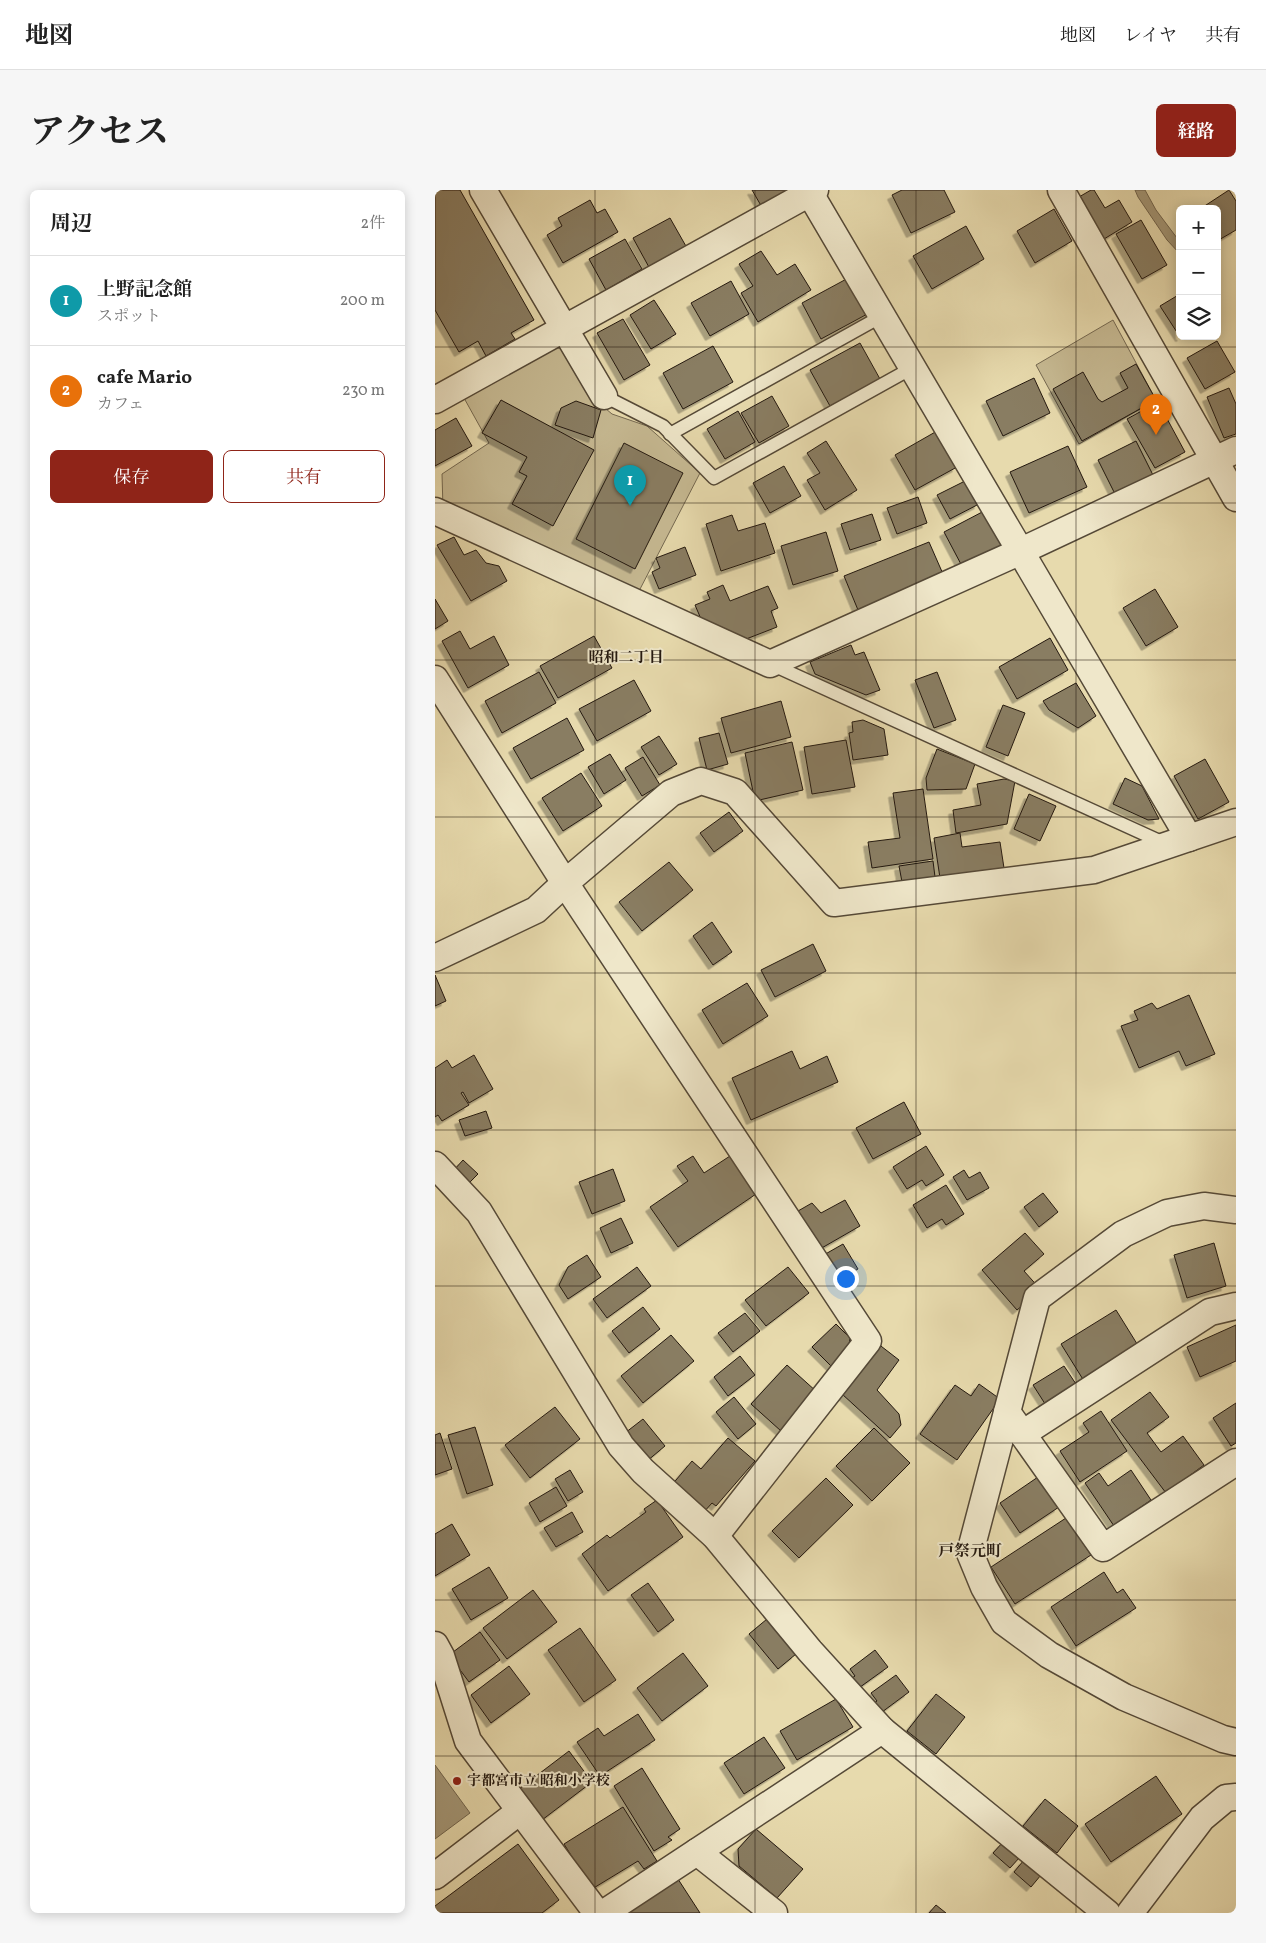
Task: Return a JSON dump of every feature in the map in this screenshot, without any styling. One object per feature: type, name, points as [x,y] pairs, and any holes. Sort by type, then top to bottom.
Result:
[{"type":"street","points":[[483,190],[604,396]]},
{"type":"street","points":[[1061,190],[1225,456],[1236,498]]},
{"type":"street","points":[[435,400],[811,191],[1019,552],[1178,842]]},
{"type":"street","points":[[435,511],[770,664],[1019,552],[1225,456]]},
{"type":"street","points":[[435,679],[565,883],[868,1341],[715,1536]]},
{"type":"street","points":[[435,958],[536,910],[671,793],[701,781],[735,792],[834,903],[1094,870],[1236,822]]},
{"type":"street","points":[[435,1165],[479,1212],[621,1446],[643,1471],[715,1536],[810,1651],[882,1730],[1107,1913]]},
{"type":"street","points":[[1236,1210],[1204,1206],[1167,1212],[1123,1234],[1037,1298],[970,1553],[984,1587],[1004,1622],[1049,1655],[1123,1697],[1223,1739],[1236,1742]]},
{"type":"street","points":[[1022,1434],[1209,1312],[1236,1306]]},
{"type":"street","points":[[1007,1412],[1103,1548],[1236,1462]]},
{"type":"street","points":[[435,1645],[441,1656],[468,1741],[597,1913]]},
{"type":"street","points":[[604,1913],[882,1730]]},
{"type":"street","points":[[1130,1913],[1202,1818],[1226,1798],[1236,1797]]},
{"type":"street","points":[[435,1876],[520,1811]]},
{"type":"street","points":[[697,1852],[774,1913]]},
{"type":"lane","points":[[670,434],[882,316]]},
{"type":"lane","points":[[604,396],[663,426],[714,478],[912,368]]},
{"type":"lane","points":[[770,664],[1178,842]]},
{"type":"shaded area","points":[[1135,190],[1145,190],[1156,210],[1176,237],[1176,250],[1167,240]]},
{"type":"shaded area","points":[[1113,320],[1156,400],[1079,444],[1036,365]]},
{"type":"shaded area","points":[[554,347],[561,349],[586,392],[612,414],[647,426],[700,473],[638,593],[443,509],[442,474],[489,443],[464,398]]},
{"type":"shaded area","points":[[435,1765],[470,1813],[435,1839]]},
{"type":"building","points":[[435,190],[460,190],[534,320],[511,333],[515,339],[486,356],[478,341],[459,352],[435,310]]},
{"type":"building","points":[[752,190],[796,190],[763,209]]},
{"type":"building","points":[[902,190],[944,190],[955,212],[911,233],[892,195]]},
{"type":"building","points":[[1094,190],[1105,208],[1119,200],[1132,222],[1104,239],[1079,197]]},
{"type":"building","points":[[1229,190],[1236,201],[1236,230],[1221,239],[1221,205],[1206,205]]},
{"type":"building","points":[[590,200],[597,213],[605,209],[618,232],[563,263],[547,235],[562,226],[558,218]]},
{"type":"building","points":[[1054,209],[1072,241],[1035,263],[1017,231]]},
{"type":"building","points":[[670,218],[687,248],[650,269],[633,238]]},
{"type":"building","points":[[1141,220],[1167,265],[1142,279],[1116,234]]},
{"type":"building","points":[[966,226],[984,259],[932,289],[913,256]]},
{"type":"building","points":[[625,239],[642,269],[606,290],[589,259]]},
{"type":"building","points":[[761,251],[777,275],[795,264],[811,290],[758,322],[741,293],[753,286],[739,264]]},
{"type":"building","points":[[852,276],[871,312],[821,339],[802,303]]},
{"type":"building","points":[[731,281],[749,314],[710,336],[691,303]]},
{"type":"building","points":[[1176,296],[1176,331],[1160,306]]},
{"type":"building","points":[[654,300],[676,334],[651,349],[630,315]]},
{"type":"building","points":[[623,319],[650,365],[624,380],[597,333]]},
{"type":"building","points":[[1217,341],[1235,372],[1205,389],[1187,358]]},
{"type":"building","points":[[860,343],[880,379],[830,406],[810,370]]},
{"type":"building","points":[[713,346],[733,382],[683,409],[663,373]]},
{"type":"building","points":[[1136,364],[1156,400],[1082,441],[1053,389],[1083,372],[1098,399],[1102,402],[1128,388],[1120,373]]},
{"type":"building","points":[[1034,378],[1050,413],[1003,436],[986,401]]},
{"type":"building","points":[[1229,388],[1236,404],[1236,434],[1224,438],[1207,397]]},
{"type":"building","points":[[772,396],[789,426],[759,443],[741,413]]},
{"type":"building","points":[[501,400],[594,450],[553,526],[512,504],[527,476],[519,472],[527,457],[482,433]]},
{"type":"building","points":[[576,401],[601,410],[593,438],[555,425],[561,408]]},
{"type":"building","points":[[1158,402],[1185,452],[1155,468],[1127,419]]},
{"type":"building","points":[[738,411],[755,442],[725,459],[707,429]]},
{"type":"building","points":[[456,418],[472,446],[435,466],[435,430]]},
{"type":"building","points":[[937,431],[957,467],[915,490],[895,455]]},
{"type":"building","points":[[826,441],[857,490],[825,510],[807,480],[820,473],[807,453]]},
{"type":"building","points":[[1136,441],[1153,475],[1115,494],[1098,460]]},
{"type":"building","points":[[624,443],[683,473],[635,569],[576,539]]},
{"type":"building","points":[[1068,446],[1087,487],[1029,513],[1010,472]]},
{"type":"building","points":[[784,466],[801,496],[770,513],[753,483]]},
{"type":"building","points":[[967,480],[979,504],[950,519],[937,495]]},
{"type":"building","points":[[918,497],[927,523],[897,534],[887,508]]},
{"type":"building","points":[[986,510],[1005,546],[963,568],[944,532]]},
{"type":"building","points":[[872,514],[881,540],[850,550],[841,524]]},
{"type":"building","points":[[732,515],[738,531],[765,523],[775,553],[721,571],[706,524]]},
{"type":"building","points":[[826,532],[838,571],[793,585],[781,546]]},
{"type":"building","points":[[454,537],[464,555],[476,550],[486,563],[499,566],[507,581],[471,601],[437,545]]},
{"type":"building","points":[[929,542],[943,574],[858,610],[844,576]]},
{"type":"building","points":[[685,547],[696,575],[659,589],[652,572],[660,568],[656,558]]},
{"type":"building","points":[[723,585],[730,601],[768,586],[778,608],[771,611],[777,627],[741,641],[701,619],[695,605],[710,599],[707,592]]},
{"type":"building","points":[[1155,589],[1178,627],[1146,646],[1123,608]]},
{"type":"building","points":[[435,599],[448,621],[435,629]]},
{"type":"building","points":[[460,631],[470,649],[494,636],[509,665],[468,688],[442,641]]},
{"type":"building","points":[[594,636],[612,668],[558,698],[540,666]]},
{"type":"building","points":[[1050,638],[1068,670],[1017,699],[999,667]]},
{"type":"building","points":[[851,645],[855,655],[864,652],[880,690],[866,695],[815,674],[810,662]]},
{"type":"building","points":[[539,672],[556,703],[502,733],[485,701]]},
{"type":"building","points":[[937,672],[956,720],[934,728],[915,680]]},
{"type":"building","points":[[634,680],[651,711],[597,741],[579,709]]},
{"type":"building","points":[[1076,683],[1096,716],[1078,728],[1049,710],[1043,701]]},
{"type":"building","points":[[781,701],[791,737],[731,753],[721,718]]},
{"type":"building","points":[[1003,705],[1025,713],[1008,756],[986,747]]},
{"type":"building","points":[[567,718],[584,750],[531,779],[513,748]]},
{"type":"building","points":[[863,720],[884,729],[888,755],[853,760],[849,733],[853,732],[852,722]]},
{"type":"building","points":[[719,733],[728,764],[707,770],[699,738]]},
{"type":"building","points":[[659,736],[677,764],[659,775],[641,747]]},
{"type":"building","points":[[846,740],[855,787],[812,794],[804,747]]},
{"type":"building","points":[[792,742],[803,790],[755,801],[745,753]]},
{"type":"building","points":[[937,749],[975,764],[966,789],[927,790],[926,778]]},
{"type":"building","points":[[610,754],[626,780],[604,794],[588,767]]},
{"type":"building","points":[[643,757],[660,785],[642,796],[625,768]]},
{"type":"building","points":[[1205,759],[1229,802],[1198,819],[1174,776]]},
{"type":"building","points":[[581,773],[602,806],[563,831],[542,798]]},
{"type":"building","points":[[1125,778],[1142,786],[1159,819],[1148,820],[1113,804]]},
{"type":"building","points":[[1004,779],[1015,781],[1007,824],[956,833],[953,810],[981,805],[977,784]]},
{"type":"building","points":[[923,789],[933,859],[872,868],[868,842],[900,838],[893,793]]},
{"type":"building","points":[[1029,794],[1056,806],[1040,841],[1014,829]]},
{"type":"building","points":[[729,812],[743,831],[714,852],[700,833]]},
{"type":"building","points":[[960,833],[962,847],[1000,842],[1004,868],[940,878],[934,838]]},
{"type":"building","points":[[933,861],[935,877],[902,882],[899,866]]},
{"type":"building","points":[[669,862],[693,890],[642,931],[619,902]]},
{"type":"building","points":[[712,922],[732,952],[713,965],[693,936]]},
{"type":"building","points":[[813,944],[826,971],[775,997],[761,970]]},
{"type":"building","points":[[435,975],[446,1001],[435,1006]]},
{"type":"building","points":[[747,983],[768,1016],[723,1044],[702,1010]]},
{"type":"building","points":[[1189,995],[1215,1054],[1186,1066],[1179,1051],[1139,1068],[1121,1026],[1138,1020],[1134,1011],[1152,1003],[1157,1009]]},
{"type":"building","points":[[792,1051],[800,1069],[827,1056],[838,1082],[751,1120],[732,1078]]},
{"type":"building","points":[[474,1055],[493,1089],[469,1103],[463,1092],[461,1093],[469,1105],[442,1121],[438,1115],[435,1117],[435,1068],[447,1060],[452,1068]]},
{"type":"building","points":[[904,1102],[921,1134],[873,1159],[856,1128]]},
{"type":"building","points":[[486,1111],[492,1128],[465,1136],[459,1120]]},
{"type":"building","points":[[926,1146],[944,1175],[926,1186],[922,1180],[907,1189],[893,1167]]},
{"type":"building","points":[[693,1156],[704,1173],[730,1156],[756,1194],[678,1247],[650,1207],[688,1181],[677,1166]]},
{"type":"building","points":[[463,1160],[478,1174],[469,1183],[454,1170]]},
{"type":"building","points":[[613,1169],[625,1201],[592,1214],[579,1182]]},
{"type":"building","points":[[964,1170],[969,1178],[980,1172],[989,1188],[967,1200],[953,1177]]},
{"type":"building","points":[[946,1185],[964,1214],[946,1225],[942,1219],[927,1228],[913,1205]]},
{"type":"building","points":[[1043,1193],[1058,1212],[1039,1227],[1024,1207]]},
{"type":"building","points":[[845,1200],[860,1226],[820,1249],[798,1211],[812,1203],[821,1213]]},
{"type":"building","points":[[621,1218],[633,1243],[611,1253],[600,1228]]},
{"type":"building","points":[[1025,1233],[1044,1254],[1024,1271],[1041,1290],[1017,1310],[982,1270]]},
{"type":"building","points":[[1214,1243],[1226,1286],[1187,1298],[1174,1255]]},
{"type":"building","points":[[843,1244],[858,1269],[837,1281],[822,1256]]},
{"type":"building","points":[[587,1255],[601,1277],[568,1299],[559,1285],[568,1267]]},
{"type":"building","points":[[637,1267],[651,1286],[607,1318],[593,1299]]},
{"type":"building","points":[[788,1267],[809,1293],[766,1326],[745,1300]]},
{"type":"building","points":[[643,1307],[660,1329],[629,1353],[612,1331]]},
{"type":"building","points":[[1116,1310],[1139,1347],[1084,1381],[1061,1344]]},
{"type":"building","points":[[745,1313],[760,1331],[733,1352],[718,1333]]},
{"type":"building","points":[[836,1324],[850,1338],[848,1354],[833,1368],[812,1347]]},
{"type":"building","points":[[1236,1325],[1236,1361],[1200,1377],[1187,1347]]},
{"type":"building","points":[[671,1335],[694,1361],[643,1403],[621,1376]]},
{"type":"building","points":[[877,1343],[899,1360],[877,1390],[899,1414],[901,1425],[890,1438],[842,1394]]},
{"type":"building","points":[[740,1356],[755,1375],[728,1396],[714,1377]]},
{"type":"building","points":[[787,1365],[817,1392],[781,1431],[751,1404]]},
{"type":"building","points":[[1064,1366],[1080,1390],[1049,1410],[1033,1385]]},
{"type":"building","points":[[979,1384],[1000,1399],[957,1460],[920,1434],[955,1385],[971,1396]]},
{"type":"building","points":[[1150,1392],[1169,1417],[1147,1433],[1161,1452],[1183,1436],[1204,1465],[1166,1493],[1111,1420]]},
{"type":"building","points":[[734,1397],[756,1424],[738,1439],[716,1412]]},
{"type":"building","points":[[1236,1403],[1236,1443],[1231,1446],[1213,1418]]},
{"type":"building","points":[[555,1407],[580,1439],[530,1478],[505,1445]]},
{"type":"building","points":[[1101,1411],[1127,1451],[1080,1482],[1060,1451],[1089,1432],[1083,1423]]},
{"type":"building","points":[[643,1419],[665,1446],[647,1461],[625,1433]]},
{"type":"building","points":[[475,1427],[493,1485],[467,1494],[448,1435]]},
{"type":"building","points":[[874,1428],[910,1463],[872,1501],[836,1466]]},
{"type":"building","points":[[440,1433],[452,1469],[435,1475],[435,1435]]},
{"type":"building","points":[[728,1438],[755,1461],[716,1506],[712,1503],[703,1513],[671,1486],[692,1461],[701,1469]]},
{"type":"building","points":[[570,1470],[583,1492],[568,1501],[555,1479]]},
{"type":"building","points":[[1131,1470],[1151,1500],[1114,1526],[1085,1483],[1099,1473],[1108,1486]]},
{"type":"building","points":[[1038,1477],[1059,1507],[1020,1533],[1000,1503]]},
{"type":"building","points":[[826,1478],[853,1505],[799,1558],[772,1531]]},
{"type":"building","points":[[556,1487],[567,1506],[540,1522],[529,1503]]},
{"type":"building","points":[[657,1500],[683,1537],[608,1591],[582,1554],[607,1535],[610,1538],[646,1512],[644,1509]]},
{"type":"building","points":[[572,1512],[583,1532],[556,1547],[544,1528]]},
{"type":"building","points":[[1066,1518],[1091,1555],[1015,1604],[991,1567]]},
{"type":"building","points":[[452,1524],[470,1555],[435,1576],[435,1534]]},
{"type":"building","points":[[489,1567],[508,1598],[471,1620],[452,1589]]},
{"type":"building","points":[[1104,1572],[1117,1593],[1123,1589],[1136,1608],[1076,1646],[1051,1607]]},
{"type":"building","points":[[648,1583],[674,1620],[658,1632],[631,1595]]},
{"type":"building","points":[[533,1590],[557,1622],[507,1659],[483,1628]]},
{"type":"building","points":[[767,1619],[796,1654],[778,1669],[749,1634]]},
{"type":"building","points":[[580,1628],[616,1680],[584,1702],[548,1650]]},
{"type":"building","points":[[480,1632],[500,1660],[469,1682],[449,1655]]},
{"type":"building","points":[[875,1650],[888,1667],[856,1690],[849,1680],[855,1676],[850,1669]]},
{"type":"building","points":[[683,1653],[708,1686],[662,1721],[637,1688]]},
{"type":"building","points":[[509,1666],[530,1694],[491,1723],[471,1695]]},
{"type":"building","points":[[896,1675],[909,1692],[878,1715],[871,1705],[877,1701],[871,1693]]},
{"type":"building","points":[[936,1694],[965,1717],[936,1754],[907,1731]]},
{"type":"building","points":[[836,1699],[853,1727],[797,1760],[780,1731]]},
{"type":"building","points":[[638,1714],[655,1740],[600,1776],[577,1742],[598,1728],[604,1736]]},
{"type":"building","points":[[764,1737],[785,1768],[744,1794],[724,1763]]},
{"type":"building","points":[[569,1751],[592,1782],[542,1820],[519,1789]]},
{"type":"building","points":[[642,1768],[680,1829],[668,1837],[672,1840],[654,1851],[614,1786]]},
{"type":"building","points":[[1156,1776],[1182,1814],[1111,1862],[1085,1824]]},
{"type":"building","points":[[1045,1799],[1078,1826],[1057,1853],[1023,1826]]},
{"type":"building","points":[[623,1807],[657,1861],[644,1869],[638,1861],[592,1889],[564,1844]]},
{"type":"building","points":[[756,1829],[803,1869],[777,1898],[739,1866],[738,1849]]},
{"type":"building","points":[[1003,1842],[1020,1857],[1010,1868],[993,1853]]},
{"type":"building","points":[[518,1844],[559,1900],[542,1913],[435,1913],[435,1906]]},
{"type":"building","points":[[1024,1860],[1041,1875],[1031,1887],[1014,1872]]},
{"type":"building","points":[[676,1876],[700,1913],[618,1913]]},
{"type":"building","points":[[936,1905],[946,1913],[929,1913]]},
{"type":"place","name":"cafe Mario","points":[[1156,435]]},
{"type":"place","name":"上野記念館","points":[[630,506]]},
{"type":"place","name":"宇都宮市立 昭和小学校","points":[[457,1781]]},
{"type":"district","name":"昭和二丁目","points":[[626,658]]},
{"type":"district","name":"戸祭元町","points":[[970,1552]]}]
